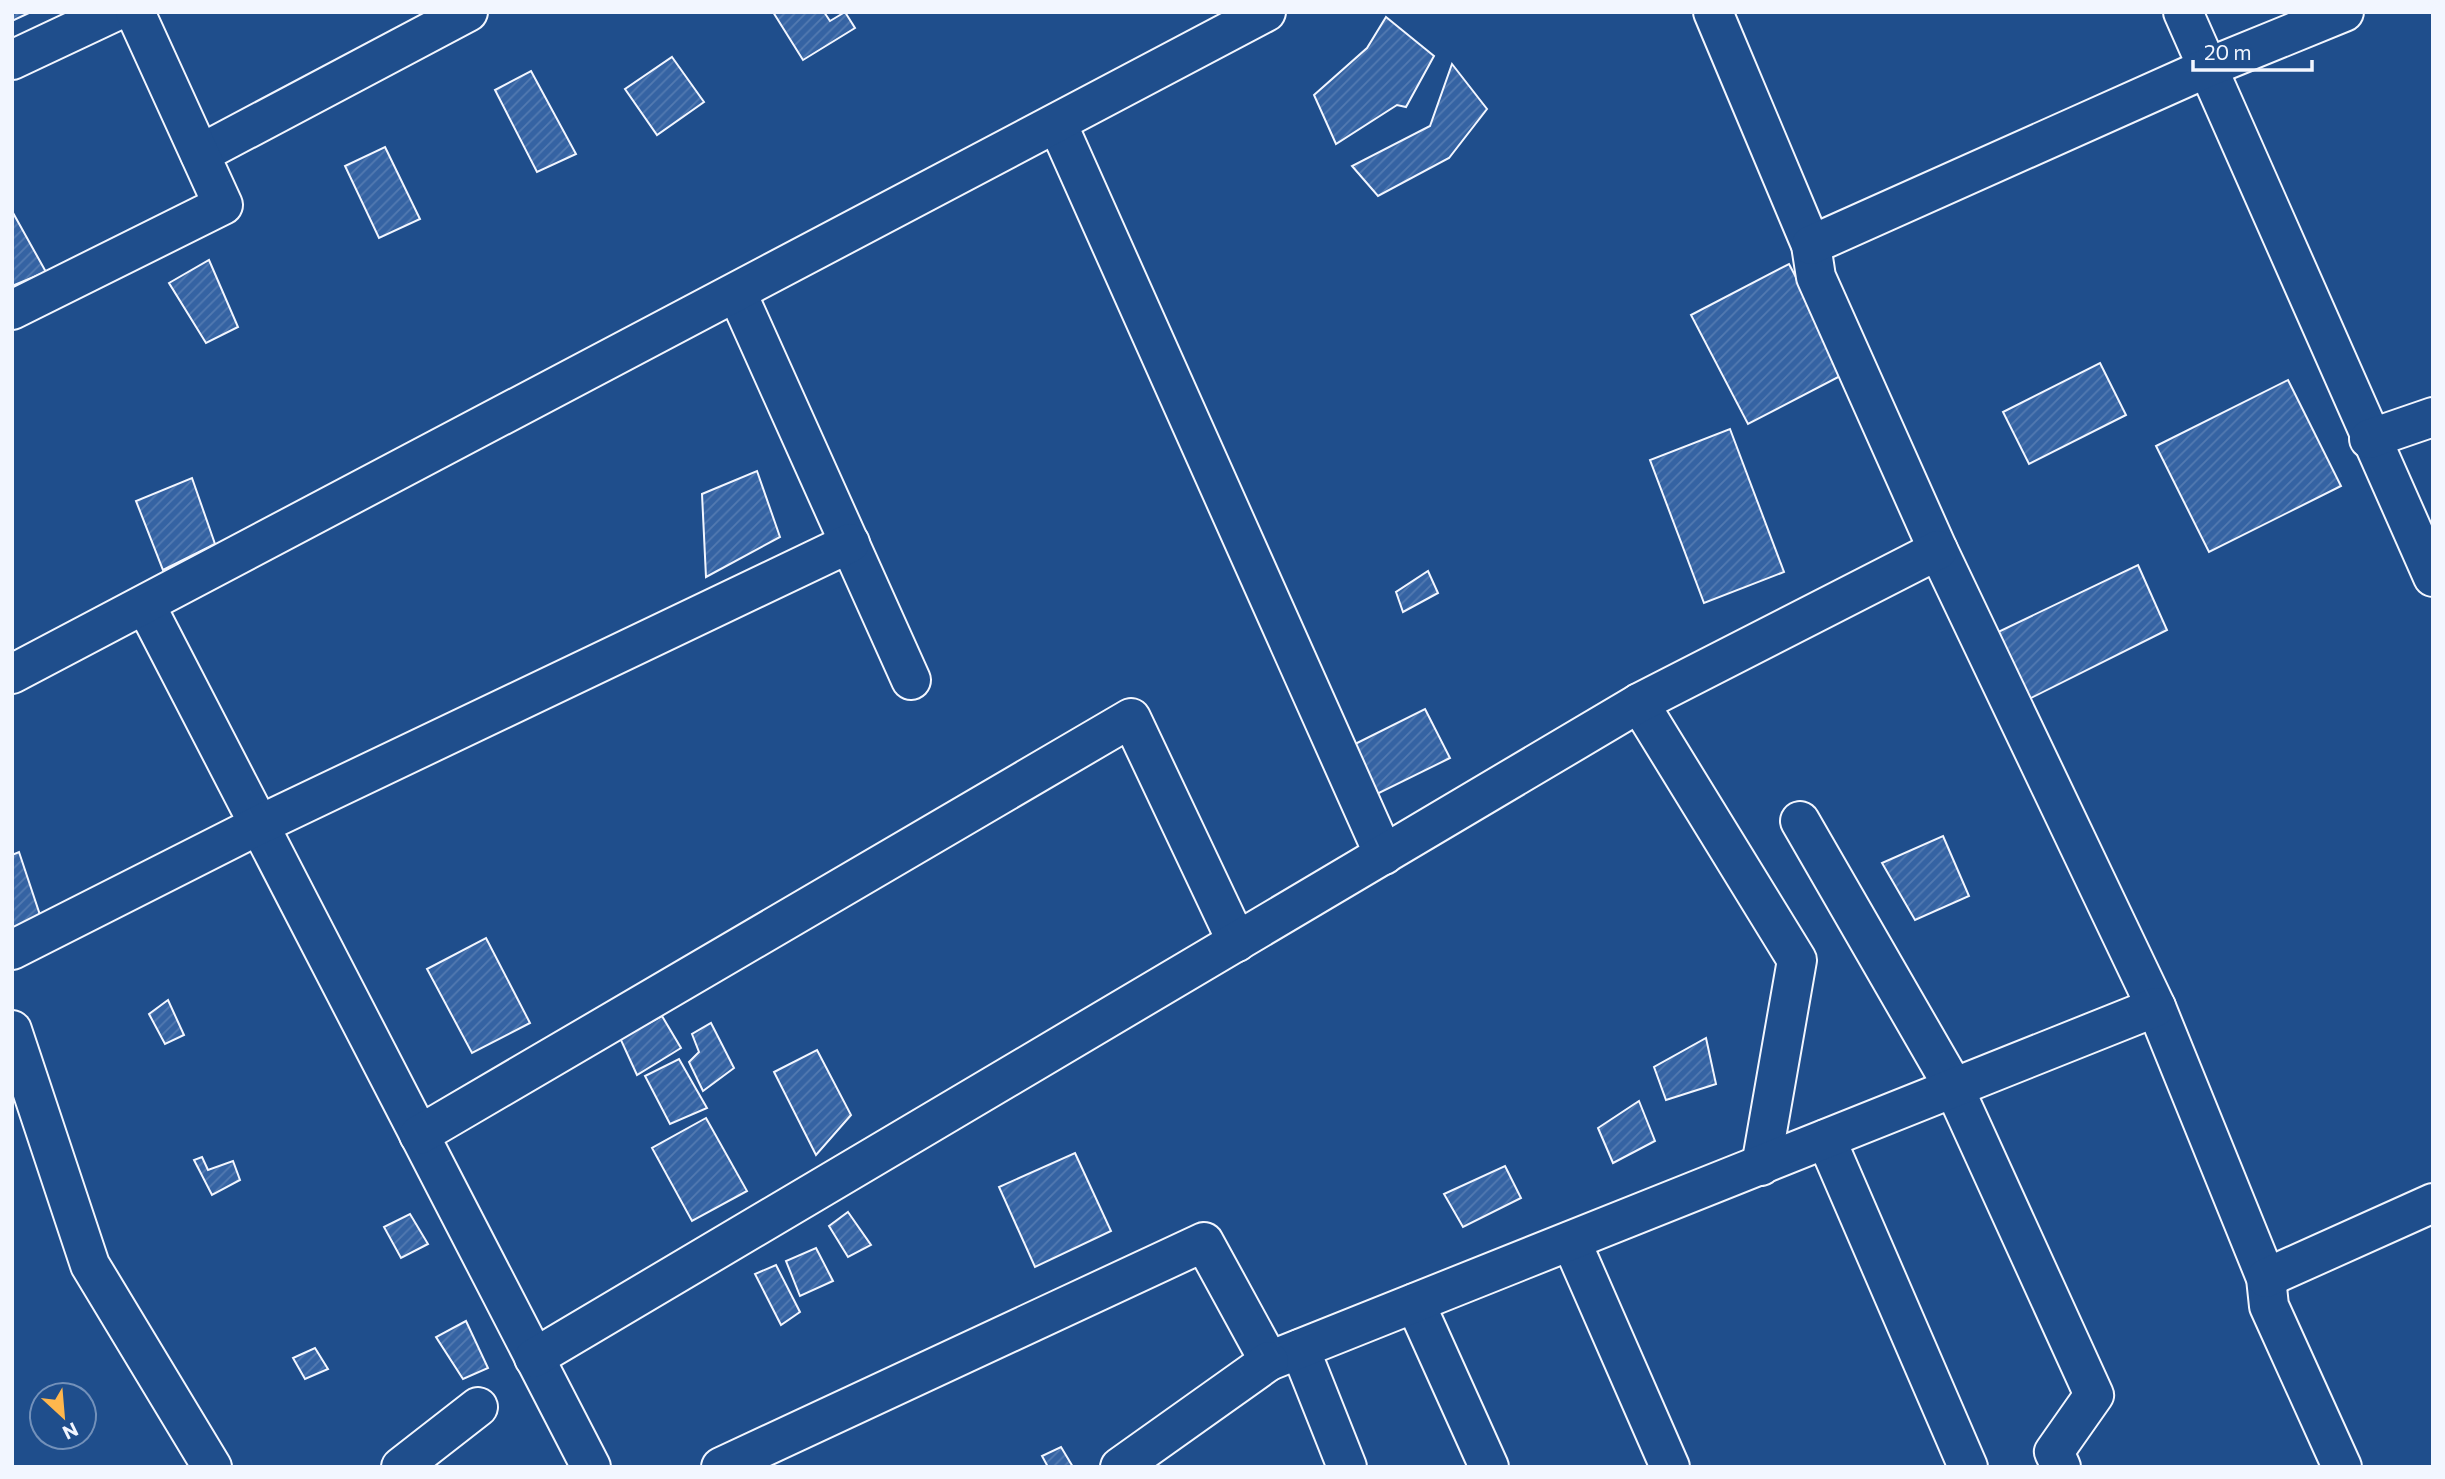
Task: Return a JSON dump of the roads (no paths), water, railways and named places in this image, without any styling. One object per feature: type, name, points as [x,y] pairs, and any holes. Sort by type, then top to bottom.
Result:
[{"type":"street","points":[[12,61],[114,12]]},
{"type":"street","points":[[12,310],[223,205],[135,12]]},
{"type":"street","points":[[200,154],[468,12]]},
{"type":"street","points":[[12,674],[146,606],[1266,12]]},
{"type":"street","points":[[1713,12],[1811,245],[1816,276],[1938,550],[2156,1007],[2266,1278],[2269,1306],[2342,1467]]},
{"type":"street","points":[[2183,12],[2369,439],[2433,577]]},
{"type":"street","points":[[1811,245],[2209,67],[2344,12]]},
{"type":"street","points":[[1057,123],[1384,855]]},
{"type":"street","points":[[737,293],[911,680]]},
{"type":"street","points":[[2369,439],[2433,417]]},
{"type":"street","points":[[12,950],[259,825],[849,543]]},
{"type":"street","points":[[534,1358],[1639,703],[1938,550]]},
{"type":"street","points":[[146,606],[591,1467]]},
{"type":"street","points":[[1639,703],[1797,960],[1761,1166]]},
{"type":"street","points":[[419,1135],[1131,718],[1237,942]]},
{"type":"street","points":[[1800,821],[1954,1088],[2094,1395],[2054,1452],[2061,1467]]},
{"type":"street","points":[[1120,1467],[1285,1355],[2156,1007]]},
{"type":"street","points":[[12,1030],[90,1265],[212,1467]]},
{"type":"street","points":[[1826,1139],[1968,1467]]},
{"type":"street","points":[[2266,1278],[2433,1203]]},
{"type":"street","points":[[1571,1241],[1670,1467]]},
{"type":"street","points":[[721,1467],[1205,1242],[1285,1355],[1347,1467]]},
{"type":"street","points":[[1415,1303],[1489,1467]]},
{"type":"street","points":[[401,1467],[478,1407]]}]
